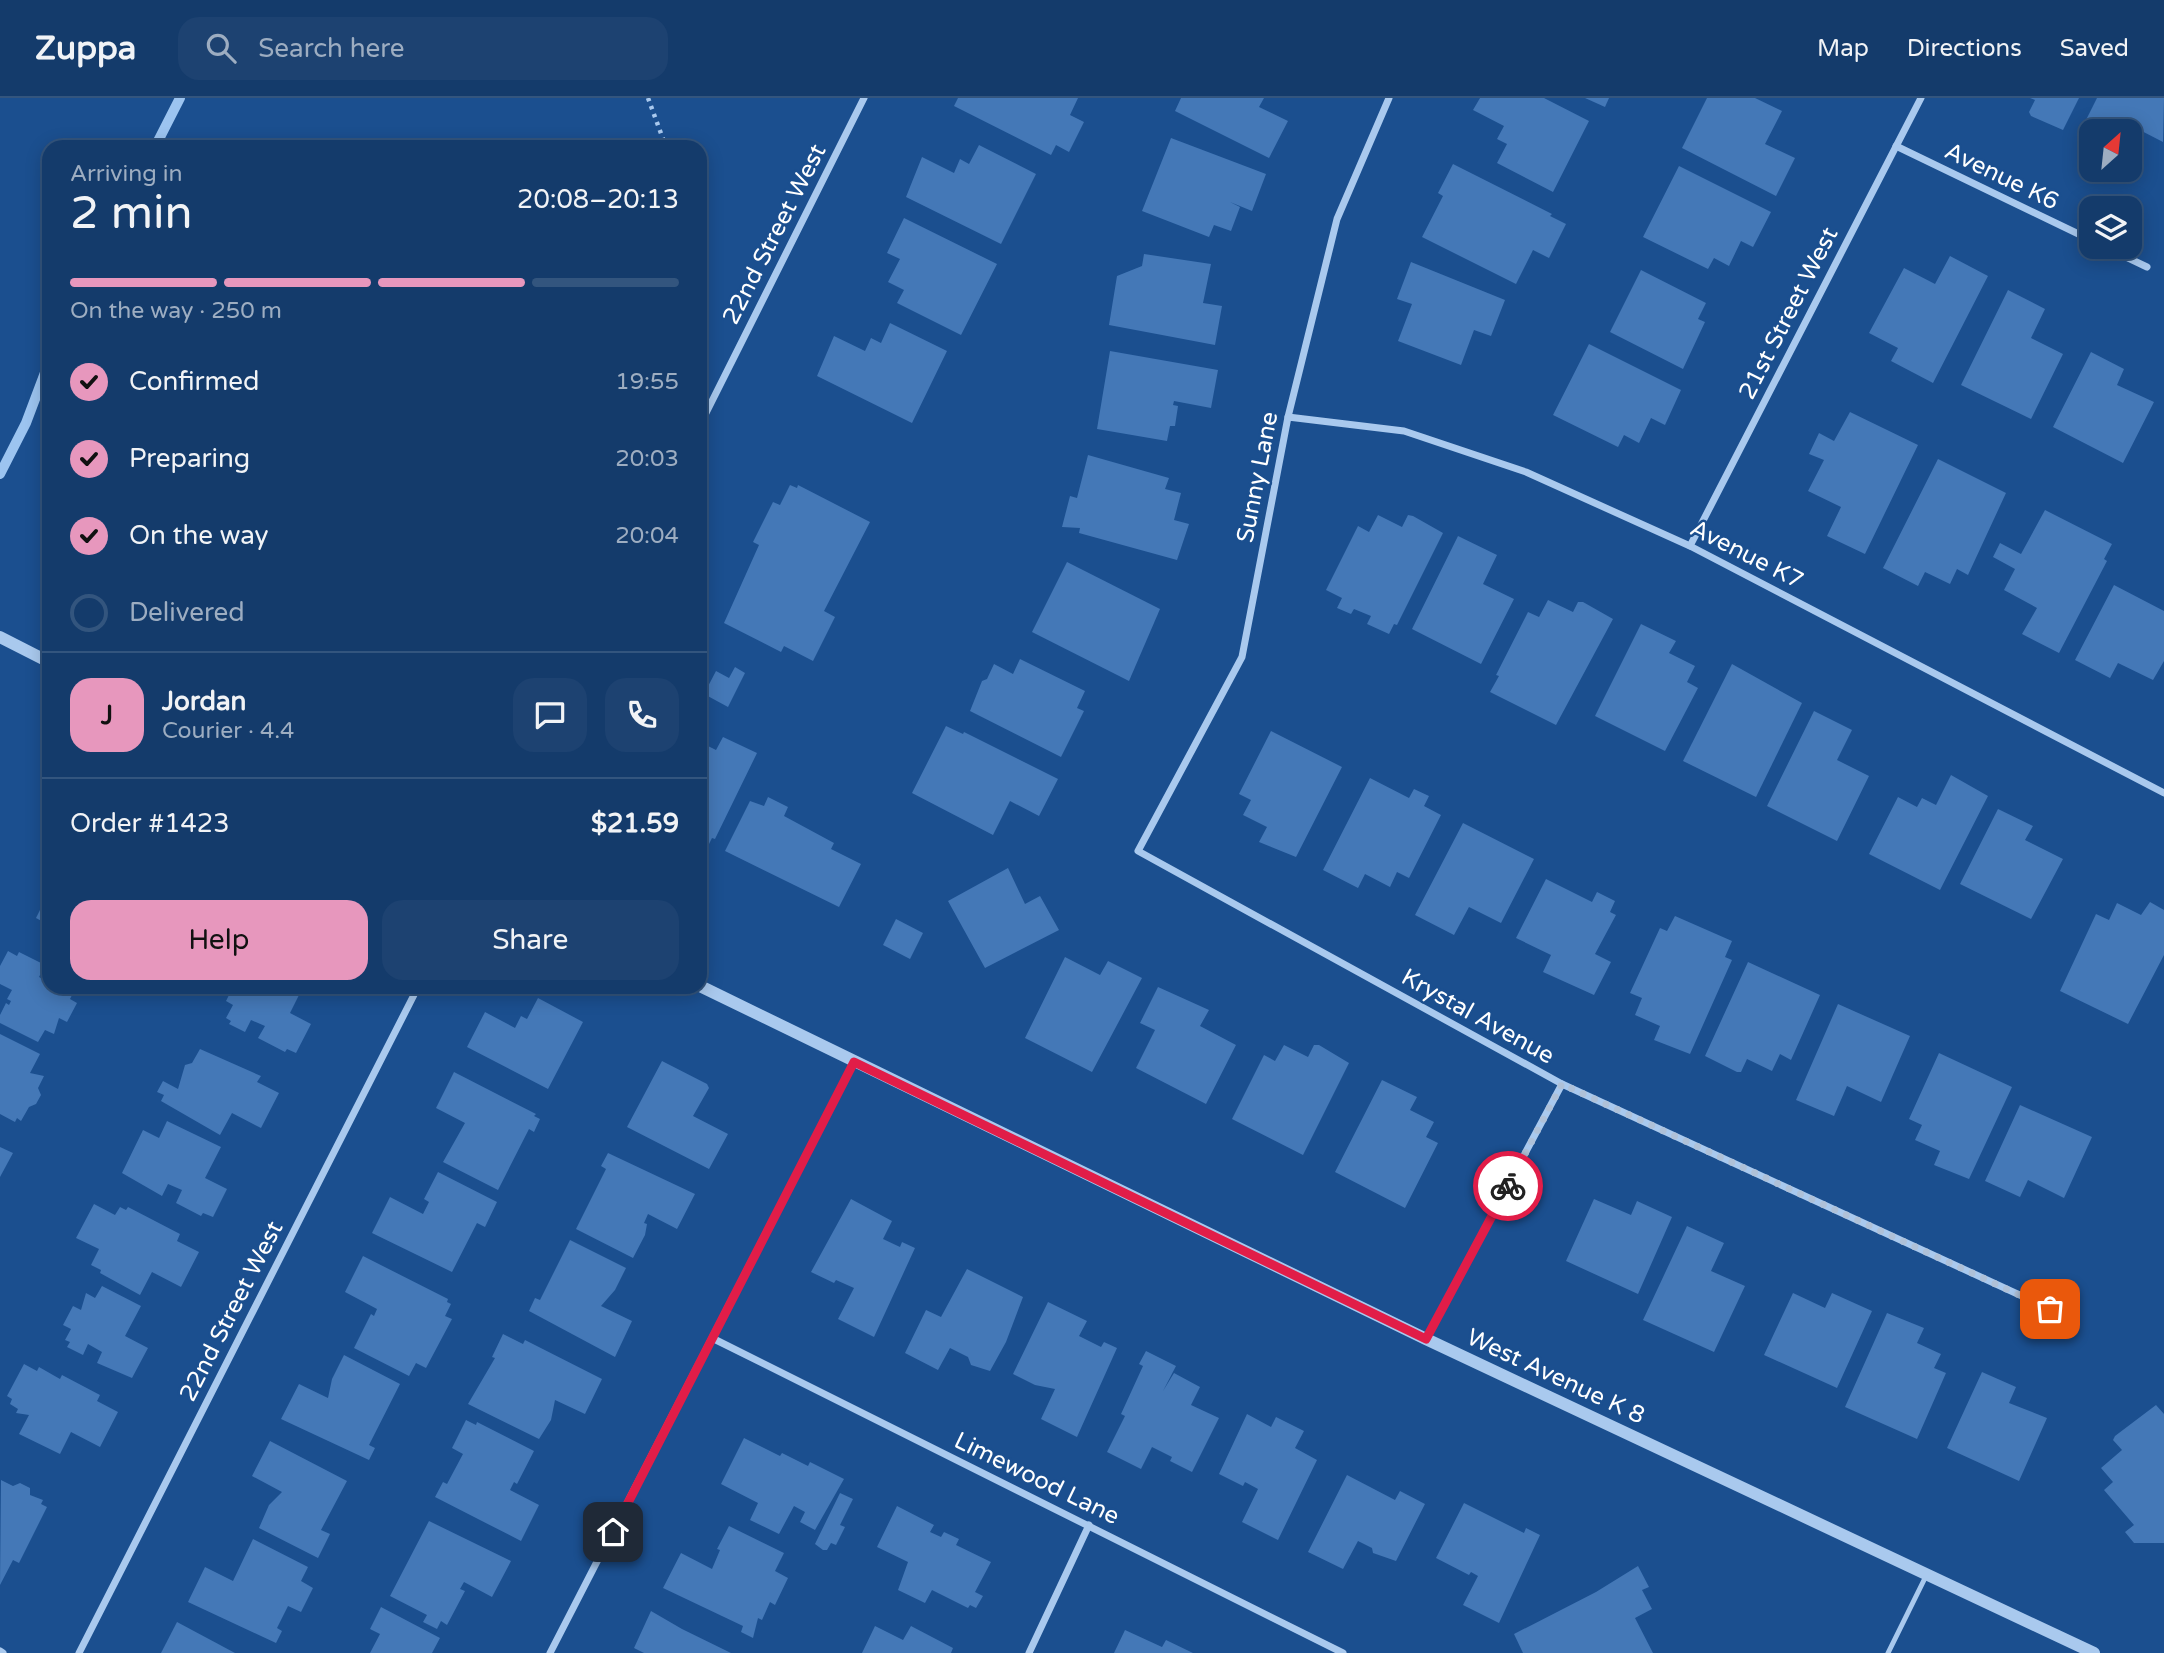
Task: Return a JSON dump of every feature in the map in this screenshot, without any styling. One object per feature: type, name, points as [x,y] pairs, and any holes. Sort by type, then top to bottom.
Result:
[{"type":"street","name":"22nd Street West","points":[[707,411],[864,98]]},
{"type":"street","name":"Sunny Lane","points":[[1138,851],[1242,657],[1288,416],[1337,219],[1389,98]]},
{"type":"street","name":"21st Street West","points":[[1690,545],[1921,98]]},
{"type":"street","name":"Avenue K6","points":[[1896,146],[2079,234]]},
{"type":"street","points":[[2130,259],[2147,267]]},
{"type":"street","name":"Avenue K7","points":[[1288,416],[1404,431],[1526,472],[1690,545],[2164,793]]},
{"type":"street","points":[[0,637],[42,658]]},
{"type":"street","name":"Krystal Avenue","points":[[1138,851],[1562,1084],[2074,1320]]},
{"type":"street","name":"West Avenue K 8","points":[[707,989],[1426,1339],[2094,1653]]},
{"type":"street","name":"22nd Street West","points":[[79,1653],[414,994]]},
{"type":"street","points":[[550,1653],[714,1339],[854,1062]]},
{"type":"street","points":[[1426,1339],[1562,1084]]},
{"type":"street","name":"Limewood Lane","points":[[714,1339],[1343,1653]]},
{"type":"street","points":[[1029,1653],[1089,1525]]},
{"type":"lane","points":[[1888,1653],[1928,1573]]},
{"type":"path","points":[[648,98],[663,140]]},
{"type":"building","points":[[958,98],[1078,98],[1070,115],[1084,122],[1069,152],[1056,145],[1051,155],[954,106]]},
{"type":"building","points":[[1181,98],[1264,98],[1259,107],[1288,121],[1269,158],[1175,111]]},
{"type":"building","points":[[1480,98],[1544,98],[1589,121],[1553,192],[1497,163],[1507,144],[1497,139],[1504,126],[1473,110]]},
{"type":"building","points":[[1585,98],[1609,98],[1605,107]]},
{"type":"building","points":[[1707,98],[1755,98],[1782,111],[1765,144],[1795,158],[1776,196],[1682,148]]},
{"type":"building","points":[[2030,98],[2079,98],[2063,130],[2031,116],[2029,112],[2035,100]]},
{"type":"building","points":[[2097,98],[2164,98],[2163,142],[2142,131],[2142,119],[2086,119]]},
{"type":"building","points":[[1171,138],[1266,174],[1252,211],[1230,202],[1240,207],[1231,231],[1214,225],[1209,237],[1142,211]]},
{"type":"building","points":[[979,145],[1036,174],[1001,244],[906,197],[922,157],[954,173],[960,159],[969,164]]},
{"type":"building","points":[[1453,164],[1552,214],[1550,216],[1566,224],[1549,258],[1533,250],[1516,284],[1422,237],[1443,196],[1438,193]]},
{"type":"building","points":[[1679,166],[1771,212],[1753,247],[1741,241],[1729,266],[1714,258],[1708,269],[1643,237]]},
{"type":"building","points":[[904,218],[997,264],[961,335],[897,303],[904,290],[888,282],[900,259],[887,253]]},
{"type":"building","points":[[1144,254],[1211,264],[1203,303],[1222,306],[1215,345],[1109,325],[1117,276],[1142,266]]},
{"type":"building","points":[[1950,256],[1988,276],[1933,383],[1891,361],[1898,348],[1869,333],[1904,268],[1935,284]]},
{"type":"building","points":[[1411,262],[1505,300],[1491,336],[1474,330],[1461,365],[1398,341],[1412,304],[1397,299]]},
{"type":"building","points":[[1641,270],[1706,303],[1698,319],[1705,322],[1683,369],[1610,332]]},
{"type":"building","points":[[2008,290],[2045,309],[2031,338],[2063,354],[2031,419],[1961,385]]},
{"type":"building","points":[[890,323],[947,351],[912,423],[817,376],[834,336],[865,351],[871,338],[881,343]]},
{"type":"building","points":[[1589,344],[1681,390],[1665,425],[1651,418],[1639,443],[1624,435],[1618,447],[1553,415]]},
{"type":"building","points":[[1110,351],[1218,370],[1211,408],[1174,401],[1173,405],[1178,406],[1175,426],[1170,426],[1167,441],[1097,429]]},
{"type":"building","points":[[2091,352],[2124,369],[2117,385],[2154,402],[2123,463],[2053,427]]},
{"type":"building","points":[[1850,412],[1918,445],[1865,554],[1827,536],[1841,507],[1808,491],[1824,460],[1809,454],[1819,433],[1834,441]]},
{"type":"building","points":[[1088,455],[1169,478],[1165,489],[1181,493],[1174,520],[1189,524],[1177,560],[1079,533],[1080,528],[1062,527],[1070,496],[1077,498]]},
{"type":"building","points":[[1938,459],[2006,493],[1968,575],[1957,569],[1950,584],[1925,572],[1918,586],[1883,568]]},
{"type":"building","points":[[790,485],[797,488],[798,485],[870,522],[824,611],[835,617],[813,661],[784,646],[781,652],[724,623],[759,545],[753,542],[773,502],[780,505]]},
{"type":"building","points":[[2045,510],[2112,544],[2104,559],[2107,561],[2059,653],[2022,634],[2037,608],[2004,590],[2015,569],[1993,557],[2000,543],[2021,554]]},
{"type":"building","points":[[1378,515],[1402,527],[1408,515],[1413,516],[1443,533],[1397,625],[1394,624],[1389,634],[1367,624],[1371,616],[1354,609],[1351,614],[1337,608],[1342,598],[1326,590],[1358,526],[1369,532]]},
{"type":"building","points":[[1458,536],[1497,555],[1483,584],[1514,599],[1481,664],[1412,629]]},
{"type":"building","points":[[1067,562],[1160,609],[1129,681],[1032,632]]},
{"type":"building","points":[[2114,585],[2164,611],[2164,661],[2153,680],[2118,663],[2110,678],[2075,660]]},
{"type":"building","points":[[1548,600],[1573,612],[1578,602],[1583,602],[1613,619],[1556,725],[1490,692],[1528,612],[1539,617]]},
{"type":"building","points":[[1641,624],[1676,641],[1669,653],[1695,666],[1687,682],[1698,688],[1665,751],[1595,716]]},
{"type":"building","points":[[1020,659],[1085,691],[1077,708],[1084,711],[1061,757],[970,711],[982,681],[987,679],[994,664],[1013,674]]},
{"type":"building","points":[[1732,664],[1802,703],[1756,797],[1683,761]]},
{"type":"building","points":[[735,667],[745,673],[728,707],[707,696],[707,688],[716,671],[729,678]]},
{"type":"building","points":[[1814,711],[1852,730],[1837,760],[1869,776],[1837,841],[1767,806]]},
{"type":"building","points":[[946,726],[963,734],[964,732],[1058,779],[1039,816],[1010,801],[993,835],[912,793]]},
{"type":"building","points":[[1271,731],[1342,767],[1296,857],[1259,842],[1267,827],[1243,815],[1251,800],[1239,794]]},
{"type":"building","points":[[723,737],[757,753],[715,839],[712,838],[708,846],[707,746],[716,750]]},
{"type":"building","points":[[1951,775],[1988,796],[1940,890],[1869,854],[1898,797],[1917,807],[1922,798],[1936,805]]},
{"type":"building","points":[[1370,778],[1409,798],[1414,789],[1429,796],[1424,806],[1441,815],[1409,878],[1397,872],[1390,887],[1365,874],[1358,888],[1323,870]]},
{"type":"building","points":[[768,797],[788,807],[784,816],[834,843],[831,849],[861,864],[839,907],[725,851],[750,801],[764,806]]},
{"type":"building","points":[[1998,809],[2033,826],[2025,840],[2063,859],[2031,919],[1960,884]]},
{"type":"building","points":[[1463,823],[1534,859],[1501,923],[1469,907],[1454,935],[1415,915]]},
{"type":"building","points":[[1008,868],[1025,904],[1040,896],[1059,930],[985,968],[948,901]]},
{"type":"building","points":[[1546,879],[1592,902],[1597,892],[1615,901],[1610,912],[1616,915],[1595,954],[1611,962],[1594,995],[1543,972],[1551,955],[1516,938]]},
{"type":"building","points":[[2150,902],[2164,910],[2164,955],[2128,1024],[2060,991],[2096,914],[2109,920],[2117,903],[2141,915]]},
{"type":"building","points":[[42,906],[42,921],[36,918]]},
{"type":"building","points":[[1675,916],[1732,941],[1725,957],[1732,960],[1690,1054],[1654,1040],[1660,1026],[1635,1015],[1642,998],[1630,993],[1660,928],[1667,931]]},
{"type":"building","points":[[896,919],[923,933],[910,959],[883,945]]},
{"type":"building","points":[[8,951],[17,956],[19,952],[42,964],[39,977],[42,978],[42,994],[72,994],[70,999],[77,1003],[67,1022],[59,1018],[54,1034],[45,1030],[38,1042],[0,1023],[0,1015],[6,1003],[9,1005],[11,1001],[7,999],[12,990],[0,984],[0,966]]},
{"type":"building","points":[[1065,957],[1100,975],[1108,961],[1142,978],[1092,1072],[1025,1038]]},
{"type":"building","points":[[1748,962],[1820,995],[1791,1060],[1780,1054],[1772,1071],[1747,1059],[1741,1072],[1737,1072],[1705,1056]]},
{"type":"building","points":[[1158,987],[1209,1010],[1200,1026],[1236,1045],[1206,1104],[1136,1068],[1155,1030],[1140,1023]]},
{"type":"building","points":[[230,994],[300,994],[290,1013],[311,1024],[296,1053],[287,1049],[285,1052],[258,1038],[265,1026],[251,1020],[245,1032],[229,1024],[231,1021],[226,1018],[233,1005],[226,1001]]},
{"type":"building","points":[[538,998],[583,1022],[548,1089],[467,1047],[485,1012],[515,1028],[521,1016],[527,1019]]},
{"type":"building","points":[[1838,1004],[1910,1036],[1881,1102],[1847,1086],[1834,1116],[1796,1100]]},
{"type":"building","points":[[0,1034],[40,1054],[30,1073],[44,1076],[38,1088],[41,1095],[36,1104],[29,1107],[21,1121],[17,1118],[15,1122],[0,1114]]},
{"type":"building","points":[[1284,1045],[1308,1057],[1314,1045],[1319,1045],[1349,1063],[1303,1155],[1232,1119],[1264,1055],[1275,1061]]},
{"type":"building","points":[[200,1049],[261,1076],[257,1082],[279,1093],[261,1128],[232,1113],[220,1135],[161,1101],[164,1095],[157,1092],[163,1081],[178,1089],[185,1065],[192,1063]]},
{"type":"building","points":[[1939,1053],[2012,1087],[1969,1179],[1934,1165],[1940,1151],[1915,1140],[1922,1125],[1909,1119]]},
{"type":"building","points":[[662,1061],[707,1084],[709,1088],[693,1116],[728,1134],[709,1169],[627,1127]]},
{"type":"building","points":[[454,1072],[536,1114],[534,1116],[540,1119],[534,1132],[529,1129],[498,1190],[443,1162],[465,1123],[436,1108]]},
{"type":"building","points":[[1382,1080],[1417,1097],[1410,1110],[1434,1122],[1426,1137],[1438,1143],[1405,1208],[1335,1172]]},
{"type":"building","points":[[2020,1105],[2092,1137],[2064,1198],[2028,1180],[2020,1197],[1985,1181]]},
{"type":"building","points":[[167,1121],[221,1147],[205,1178],[227,1189],[213,1217],[203,1213],[201,1216],[176,1203],[182,1190],[168,1184],[162,1196],[122,1173],[143,1130],[159,1138]]},
{"type":"building","points":[[0,1147],[13,1153],[0,1177]]},
{"type":"building","points":[[608,1153],[695,1194],[677,1229],[648,1214],[644,1223],[647,1224],[645,1235],[633,1258],[576,1229],[606,1169],[601,1166]]},
{"type":"building","points":[[438,1172],[497,1202],[485,1227],[477,1223],[452,1272],[372,1233],[390,1197],[423,1214],[429,1202],[424,1199]]},
{"type":"building","points":[[851,1199],[892,1221],[883,1239],[900,1247],[902,1242],[915,1248],[874,1337],[838,1319],[854,1288],[836,1280],[834,1283],[811,1272]]},
{"type":"building","points":[[1594,1199],[1631,1215],[1637,1201],[1672,1217],[1638,1294],[1566,1261]]},
{"type":"building","points":[[94,1204],[115,1215],[120,1207],[126,1210],[128,1207],[180,1234],[177,1241],[199,1252],[181,1287],[152,1272],[140,1295],[100,1273],[101,1270],[91,1265],[99,1249],[76,1238]]},
{"type":"building","points":[[1687,1226],[1724,1243],[1711,1271],[1745,1286],[1714,1352],[1643,1320]]},
{"type":"building","points":[[570,1240],[626,1268],[615,1290],[601,1306],[632,1321],[615,1357],[529,1311],[535,1298],[540,1300]]},
{"type":"building","points":[[363,1256],[448,1299],[447,1302],[451,1304],[445,1316],[452,1319],[426,1368],[416,1363],[409,1376],[354,1348],[371,1314],[374,1316],[377,1309],[345,1292]]},
{"type":"building","points":[[967,1269],[1023,1297],[1006,1342],[990,1371],[971,1365],[968,1357],[950,1348],[938,1370],[905,1353],[926,1310],[941,1317]]},
{"type":"building","points":[[102,1286],[141,1306],[125,1336],[148,1348],[132,1378],[97,1363],[102,1352],[88,1344],[83,1355],[67,1347],[70,1342],[65,1340],[71,1329],[63,1325],[73,1306],[81,1310],[86,1293],[95,1298]]},
{"type":"building","points":[[1793,1293],[1825,1308],[1832,1293],[1872,1311],[1837,1388],[1764,1355]]},
{"type":"building","points":[[1048,1302],[1087,1321],[1079,1336],[1101,1347],[1104,1342],[1117,1348],[1077,1437],[1041,1419],[1055,1389],[1035,1385],[1013,1374]]},
{"type":"building","points":[[1887,1313],[1924,1328],[1917,1343],[1941,1354],[1934,1368],[1946,1373],[1917,1439],[1845,1407]]},
{"type":"building","points":[[503,1334],[523,1344],[525,1340],[602,1379],[585,1414],[555,1400],[551,1420],[539,1439],[468,1404],[495,1358],[492,1357]]},
{"type":"building","points":[[1146,1351],[1176,1366],[1163,1391],[1174,1373],[1200,1387],[1191,1405],[1219,1418],[1192,1472],[1170,1461],[1172,1457],[1152,1447],[1141,1469],[1107,1452],[1125,1416],[1121,1414],[1143,1366],[1139,1364]]},
{"type":"building","points":[[344,1355],[400,1384],[369,1445],[375,1448],[369,1460],[281,1419],[299,1384],[328,1398],[332,1379]]},
{"type":"building","points":[[24,1364],[37,1371],[39,1367],[60,1379],[62,1375],[100,1395],[97,1401],[118,1412],[100,1447],[71,1432],[60,1454],[19,1434],[29,1415],[16,1413],[18,1409],[10,1404],[12,1399],[7,1396]]},
{"type":"building","points":[[1982,1372],[2016,1387],[2009,1403],[2047,1418],[2019,1481],[1947,1448]]},
{"type":"building","points":[[2156,1405],[2164,1414],[2164,1543],[2134,1543],[2125,1532],[2134,1525],[2104,1490],[2113,1482],[2101,1468],[2122,1450],[2113,1440],[2115,1436]]},
{"type":"building","points":[[1247,1414],[1271,1427],[1276,1417],[1304,1431],[1295,1448],[1317,1460],[1278,1540],[1242,1522],[1258,1489],[1245,1482],[1243,1486],[1219,1474]]},
{"type":"building","points":[[466,1420],[476,1425],[477,1422],[534,1451],[517,1484],[514,1482],[510,1490],[539,1505],[521,1541],[435,1497],[443,1482],[447,1484],[463,1454],[452,1448]]},
{"type":"building","points":[[744,1438],[780,1456],[782,1453],[808,1466],[810,1462],[844,1479],[815,1530],[800,1522],[805,1512],[794,1506],[779,1534],[750,1520],[758,1503],[721,1484]]},
{"type":"building","points":[[270,1441],[347,1481],[321,1530],[330,1534],[318,1558],[259,1528],[269,1505],[282,1492],[252,1476]]},
{"type":"building","points":[[1347,1475],[1395,1500],[1400,1491],[1425,1504],[1396,1561],[1373,1553],[1372,1548],[1358,1541],[1343,1569],[1308,1552]]},
{"type":"building","points":[[1,1480],[13,1486],[20,1483],[30,1488],[30,1495],[43,1500],[41,1504],[47,1507],[19,1563],[13,1560],[0,1585]]},
{"type":"building","points":[[840,1493],[853,1499],[840,1525],[845,1527],[836,1545],[831,1543],[827,1550],[823,1550],[815,1544]]},
{"type":"building","points":[[1464,1503],[1524,1533],[1526,1528],[1540,1535],[1499,1623],[1463,1605],[1478,1576],[1471,1572],[1469,1575],[1436,1558]]},
{"type":"building","points":[[897,1506],[934,1525],[930,1532],[941,1537],[944,1532],[959,1539],[956,1545],[991,1562],[975,1592],[983,1596],[976,1608],[970,1605],[968,1608],[932,1590],[925,1603],[898,1590],[908,1562],[877,1547]]},
{"type":"building","points":[[429,1521],[511,1561],[492,1597],[464,1582],[460,1589],[465,1591],[447,1625],[441,1621],[437,1629],[423,1622],[427,1615],[390,1596]]},
{"type":"building","points":[[729,1526],[784,1553],[775,1571],[788,1578],[775,1605],[770,1602],[762,1620],[758,1618],[753,1638],[741,1632],[743,1626],[663,1588],[681,1553],[712,1569],[720,1550],[717,1549]]},
{"type":"building","points":[[253,1539],[308,1567],[301,1581],[313,1588],[301,1612],[288,1606],[277,1628],[282,1631],[276,1643],[188,1602],[205,1567],[233,1581]]},
{"type":"building","points":[[1638,1566],[1649,1587],[1642,1590],[1652,1609],[1635,1618],[1653,1653],[1523,1653],[1514,1634],[1596,1592]]},
{"type":"building","points":[[381,1607],[440,1638],[432,1653],[370,1653],[380,1634],[370,1629]]},
{"type":"building","points":[[651,1611],[731,1653],[644,1653],[634,1648]]},
{"type":"building","points":[[177,1622],[235,1653],[161,1653]]},
{"type":"building","points":[[875,1626],[903,1640],[911,1626],[953,1648],[951,1653],[862,1653]]},
{"type":"building","points":[[1125,1630],[1162,1647],[1166,1640],[1193,1653],[1114,1653]]},
{"type":"waterway","points":[[159,140],[180,98]]},
{"type":"waterway","points":[[0,474],[26,423],[42,381]]},
{"type":"way so far","points":[[1508,1186],[1562,1084],[2050,1309]]},
{"type":"route","points":[[613,1532],[854,1062],[1426,1339],[1508,1186]]}]
